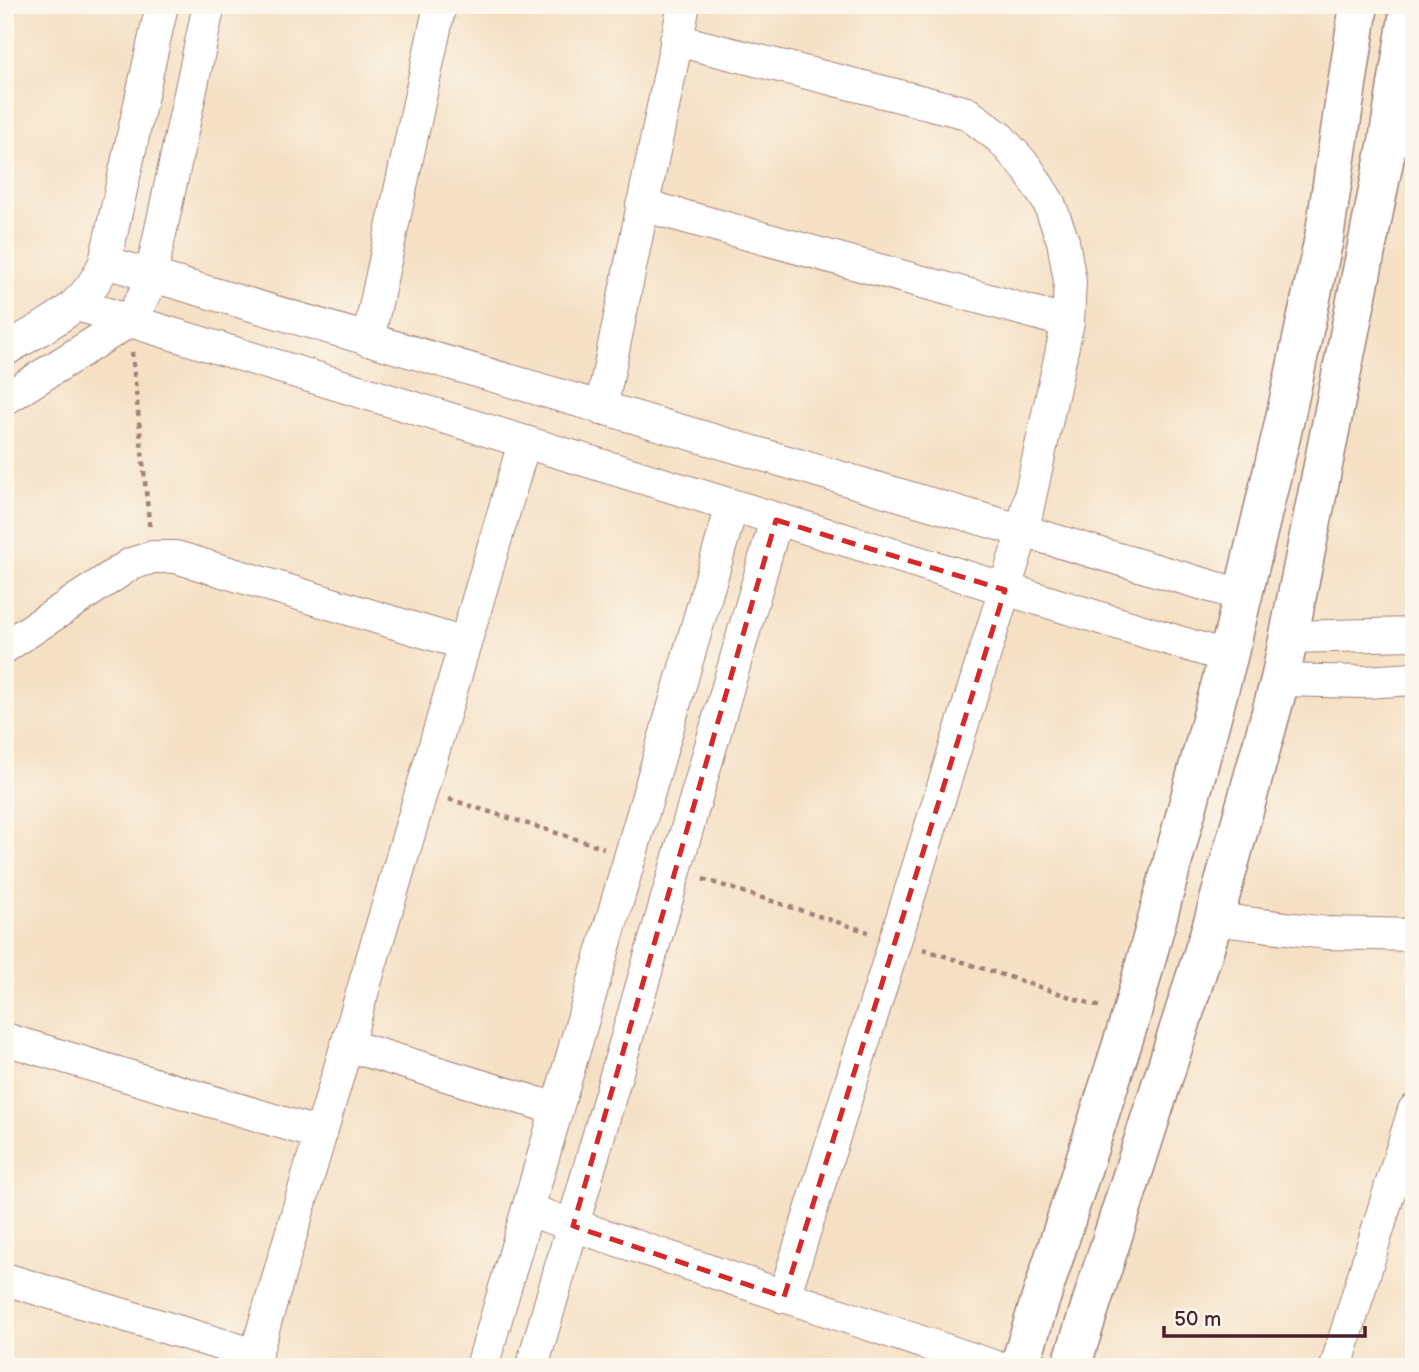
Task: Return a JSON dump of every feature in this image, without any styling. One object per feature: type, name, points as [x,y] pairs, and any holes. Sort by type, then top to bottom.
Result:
[{"type":"street","points":[[5,350],[78,306],[94,285],[105,262],[162,5]]},
{"type":"street","points":[[5,399],[129,321],[146,292],[209,5]]},
{"type":"street","points":[[368,340],[440,5]]},
{"type":"street","points":[[601,409],[684,5]]},
{"type":"street","points":[[1019,1367],[1130,1016],[1228,657],[1282,432],[1324,238],[1359,5]]},
{"type":"street","points":[[1071,1367],[1218,905],[1280,680],[1388,141],[1410,5]]},
{"type":"street","points":[[676,40],[967,113],[1009,148],[1027,168],[1049,203],[1063,241],[1070,281],[1068,322],[1022,534],[784,1297]]},
{"type":"street","points":[[642,205],[1068,322]]},
{"type":"street","points":[[105,262],[1022,534],[1241,596]]},
{"type":"street","points":[[78,306],[1228,657]]},
{"type":"street","points":[[5,1279],[254,1361],[524,443]]},
{"type":"street","points":[[482,1367],[732,506]]},
{"type":"street","points":[[532,1367],[776,520]]},
{"type":"street","points":[[5,647],[131,564],[153,557],[176,557],[465,644]]},
{"type":"street","points":[[1290,636],[1414,634]]},
{"type":"street","points":[[1280,680],[1365,682],[1414,679]]},
{"type":"street","points":[[1185,816],[1216,831],[1239,830]]},
{"type":"street","points":[[1166,887],[1189,879],[1201,880],[1218,905],[1326,933],[1414,934]]},
{"type":"street","points":[[5,1039],[320,1134]]},
{"type":"street","points":[[346,1045],[557,1109]]},
{"type":"street","points":[[1336,1367],[1414,1110]]},
{"type":"street","points":[[528,1210],[996,1367]]},
{"type":"path","points":[[129,321],[153,557]]},
{"type":"path","points":[[422,790],[630,856]]},
{"type":"path","points":[[675,871],[1130,1016]]},
{"type":"highlighted area","points":[[776,520],[1005,590],[784,1297],[573,1226]]}]
